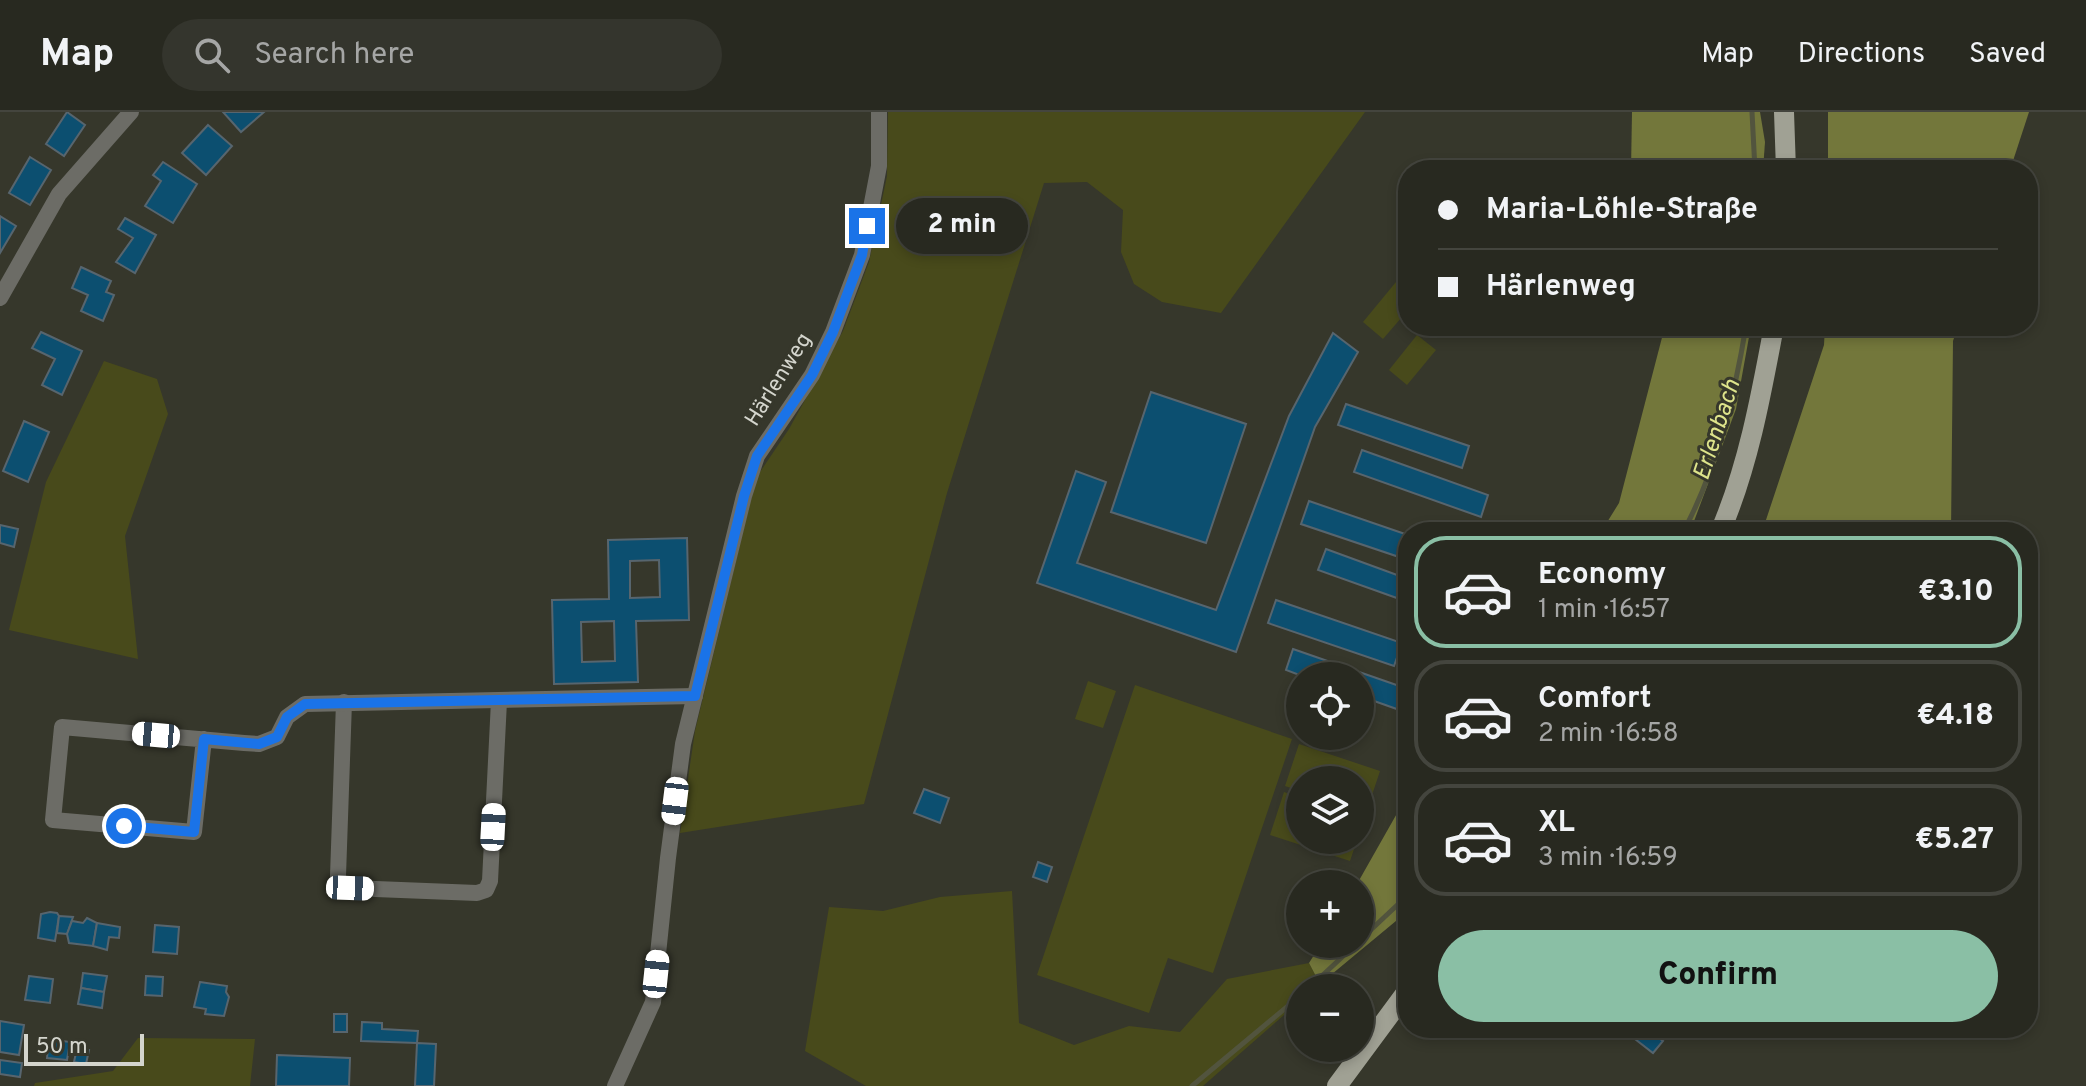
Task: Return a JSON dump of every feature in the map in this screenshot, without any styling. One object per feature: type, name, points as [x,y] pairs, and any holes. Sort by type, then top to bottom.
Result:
[{"type":"main road","points":[[1784,112],[1786,160]]},
{"type":"main road","points":[[1723,522],[1745,459],[1772,336]]},
{"type":"main road","points":[[1337,1086],[1398,1004]]},
{"type":"street","points":[[0,298],[59,194],[131,112]]},
{"type":"street","name":"Härlenweg","points":[[615,1086],[653,1002],[683,744],[744,496],[757,456],[812,375],[833,332],[862,255],[879,166],[879,112]]},
{"type":"street","points":[[204,739],[194,832],[53,820],[62,727],[204,739],[259,744],[277,737],[287,717],[305,704],[695,696]]},
{"type":"street","points":[[344,702],[340,885],[350,888],[477,893],[486,890],[490,881],[499,701]]},
{"type":"shaded area","points":[[888,112],[1365,112],[1221,313],[1162,302],[1134,284],[1121,252],[1123,210],[1087,182],[1044,183],[947,493],[864,804],[680,833],[695,731],[756,478],[789,429],[843,331],[869,262],[887,176]]},
{"type":"shaded area","points":[[1396,282],[1398,284],[1398,322],[1383,339],[1363,322]]},
{"type":"shaded area","points":[[1416,336],[1436,350],[1407,385],[1389,370]]},
{"type":"shaded area","points":[[104,361],[157,379],[168,414],[125,536],[138,659],[9,630],[46,482]]},
{"type":"shaded area","points":[[1088,681],[1116,691],[1103,728],[1075,719]]},
{"type":"shaded area","points":[[1135,685],[1286,737],[1288,750],[1213,973],[1168,958],[1149,1013],[1037,975]]},
{"type":"shaded area","points":[[1297,750],[1317,750],[1365,766],[1292,766]]},
{"type":"shaded area","points":[[1374,769],[1380,771],[1374,789]]},
{"type":"shaded area","points":[[1284,792],[1286,840],[1270,835]]},
{"type":"shaded area","points":[[1328,854],[1352,854],[1350,861]]},
{"type":"shaded area","points":[[1012,891],[1019,1023],[1074,1045],[1129,1026],[1180,1032],[1227,979],[1309,963],[1315,974],[1286,974],[1286,1013],[1203,1086],[866,1086],[805,1051],[829,907],[883,911],[940,897]]},
{"type":"shaded area","points":[[138,1038],[255,1039],[250,1086],[34,1086],[35,1083],[113,1071]]},
{"type":"green space","points":[[1632,112],[1760,112],[1765,142],[1764,160],[1631,160]]},
{"type":"green space","points":[[1828,112],[2029,112],[2013,160],[1828,160]]},
{"type":"green space","points":[[1662,336],[1749,336],[1736,409],[1694,522],[1607,522],[1619,503]]},
{"type":"green space","points":[[1824,336],[1955,336],[1951,522],[1765,522]]},
{"type":"green space","points":[[1398,812],[1398,919],[1374,939],[1374,870],[1365,870]]},
{"type":"green space","points":[[1312,958],[1351,958],[1332,974],[1315,974],[1309,963]]},
{"type":"building","points":[[67,112],[85,125],[64,156],[46,144]]},
{"type":"building","points":[[223,112],[264,112],[241,132]]},
{"type":"building","points":[[208,125],[232,146],[206,175],[182,153]]},
{"type":"building","points":[[30,157],[51,170],[30,205],[9,193]]},
{"type":"building","points":[[163,162],[197,184],[173,223],[145,206],[161,181],[153,175]]},
{"type":"building","points":[[0,216],[16,226],[0,253]]},
{"type":"building","points":[[125,218],[156,235],[135,273],[116,262],[133,238],[118,229]]},
{"type":"building","points":[[81,267],[111,281],[106,292],[114,295],[103,321],[81,311],[88,295],[72,288]]},
{"type":"building","points":[[41,332],[82,351],[62,395],[42,385],[55,359],[32,348]]},
{"type":"building","points":[[1333,333],[1358,352],[1315,427],[1236,652],[1037,583],[1076,471],[1106,482],[1077,563],[1216,610],[1289,416]]},
{"type":"building","points":[[1151,392],[1246,424],[1206,543],[1111,512]]},
{"type":"building","points":[[1346,404],[1469,446],[1462,468],[1338,425]]},
{"type":"building","points":[[24,421],[49,432],[28,482],[3,471]]},
{"type":"building","points":[[1362,450],[1488,495],[1481,517],[1354,472]]},
{"type":"building","points":[[1309,501],[1398,532],[1398,557],[1301,524]]},
{"type":"building","points":[[0,525],[18,529],[14,547],[0,543]]},
{"type":"building","points":[[687,538],[689,620],[636,621],[638,682],[554,684],[552,600],[609,599],[608,540]],"holes":[[[659,560],[660,597],[630,598],[630,561]],[[614,621],[615,661],[582,662],[581,622]]]},
{"type":"building","points":[[1326,549],[1398,575],[1398,598],[1318,570]]},
{"type":"building","points":[[1276,600],[1398,642],[1398,654],[1394,666],[1268,623]]},
{"type":"building","points":[[1293,649],[1330,662],[1289,662]]},
{"type":"building","points":[[1374,677],[1398,686],[1398,709],[1374,701]]},
{"type":"building","points":[[924,789],[949,798],[940,823],[914,813]]},
{"type":"building","points":[[1038,862],[1052,867],[1047,882],[1033,877]]},
{"type":"building","points":[[50,912],[59,916],[55,941],[38,938],[41,914]]},
{"type":"building","points":[[59,916],[73,917],[67,934],[57,933]]},
{"type":"building","points":[[87,918],[97,923],[93,946],[69,943],[67,934],[72,921],[83,923]]},
{"type":"building","points":[[97,923],[120,927],[119,938],[109,937],[107,950],[93,946]]},
{"type":"building","points":[[155,925],[179,927],[177,954],[153,952]]},
{"type":"building","points":[[83,973],[107,976],[104,992],[81,988]]},
{"type":"building","points":[[29,976],[53,979],[50,1003],[25,1000]]},
{"type":"building","points":[[146,976],[163,977],[162,996],[145,995]]},
{"type":"building","points":[[200,982],[227,986],[229,997],[224,1016],[205,1014],[206,1009],[194,1007]]},
{"type":"building","points":[[81,988],[104,992],[102,1008],[78,1004]]},
{"type":"building","points":[[334,1014],[347,1014],[347,1032],[334,1032]]},
{"type":"building","points":[[0,1021],[24,1025],[19,1055],[0,1052]]},
{"type":"building","points":[[362,1022],[382,1023],[382,1029],[418,1031],[417,1043],[361,1041]]},
{"type":"building","points":[[1658,1038],[1663,1041],[1653,1053],[1635,1039]]},
{"type":"building","points":[[49,1039],[70,1042],[67,1060],[47,1058]]},
{"type":"building","points":[[417,1043],[436,1044],[434,1086],[415,1086]]},
{"type":"building","points":[[77,1048],[89,1050],[86,1064],[74,1062]]},
{"type":"building","points":[[277,1055],[350,1058],[349,1086],[276,1086]]},
{"type":"building","points":[[0,1060],[22,1063],[20,1077],[0,1074]]},
{"type":"waterway","name":"Erlenbach","points":[[1752,112],[1754,160]]},
{"type":"waterway","name":"Erlenbach","points":[[1688,522],[1723,432],[1744,336]]},
{"type":"waterway","name":"Erlenbach","points":[[1374,927],[1398,904]]},
{"type":"waterway","name":"Erlenbach","points":[[1324,974],[1341,958]]},
{"type":"waterway","name":"Erlenbach","points":[[1192,1086],[1286,1008]]},
{"type":"route","points":[[124,826],[194,832],[204,739],[259,744],[277,737],[287,717],[305,704],[695,696],[744,496],[757,456],[812,375],[833,332],[862,255],[867,226]]}]
